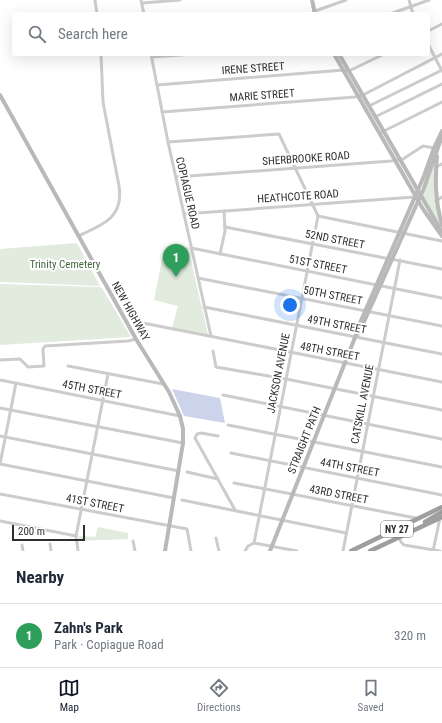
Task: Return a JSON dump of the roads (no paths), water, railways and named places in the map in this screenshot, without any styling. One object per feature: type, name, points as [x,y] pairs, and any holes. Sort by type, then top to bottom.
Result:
[{"type":"highway","name":"NY 27","points":[[351,551],[442,507]]},
{"type":"highway","points":[[415,530],[426,521],[442,512]]},
{"type":"highway","name":"NY 27","points":[[370,551],[400,538],[441,517]]},
{"type":"highway","points":[[358,551],[373,541]]},
{"type":"main road","points":[[312,0],[316,12]]},
{"type":"main road","points":[[335,56],[369,106],[382,132]]},
{"type":"main road","points":[[340,56],[425,212],[442,236]]},
{"type":"main road","name":"NEW HIGHWAY","points":[[0,94],[136,339],[169,392],[180,416],[183,429],[183,444],[165,551]]},
{"type":"main road","name":"STRAIGHT PATH","points":[[390,258],[412,215],[424,176],[442,138],[442,131]]},
{"type":"main road","points":[[436,148],[436,201],[442,232]]},
{"type":"main road","name":"STRAIGHT PATH","points":[[270,551],[344,363],[356,336],[359,333],[390,258],[399,232],[417,196],[436,148]]},
{"type":"main road","points":[[398,160],[411,180],[417,196],[440,224]]},
{"type":"main road","points":[[411,180],[417,180],[424,176]]},
{"type":"main road","points":[[409,222],[417,196]]},
{"type":"main road","points":[[412,215],[422,210],[425,212]]},
{"type":"street","points":[[94,0],[97,12]]},
{"type":"street","points":[[144,12],[141,1],[180,0]]},
{"type":"street","points":[[318,12],[346,0]]},
{"type":"street","points":[[409,0],[412,12]]},
{"type":"street","points":[[395,12],[429,0]]},
{"type":"street","points":[[430,30],[442,24]]},
{"type":"street","points":[[369,106],[442,71],[430,48]]},
{"type":"street","points":[[361,95],[442,54]]},
{"type":"street","points":[[78,236],[110,219],[118,208],[120,202],[120,186],[103,102],[101,56]]},
{"type":"street","name":"COPIAGUE ROAD","points":[[152,56],[168,142],[210,336]]},
{"type":"street","points":[[349,71],[380,56]]},
{"type":"street","name":"IRENE STREET","points":[[157,85],[344,70],[349,71]]},
{"type":"street","points":[[375,117],[442,84]]},
{"type":"street","name":"MARIE STREET","points":[[162,112],[361,95]]},
{"type":"street","points":[[382,132],[442,102]]},
{"type":"street","points":[[168,142],[279,134],[318,216],[442,241]]},
{"type":"street","name":"SHERBROOKE ROAD","points":[[176,177],[398,160],[403,159],[423,146],[436,148]]},
{"type":"street","points":[[436,167],[442,164]]},
{"type":"street","name":"HEATHCOTE ROAD","points":[[184,214],[417,196]]},
{"type":"street","points":[[436,201],[442,197]]},
{"type":"street","points":[[220,254],[225,227],[224,211]]},
{"type":"street","name":"JACKSON AVENUE","points":[[254,543],[318,216]]},
{"type":"street","name":"52ND STREET","points":[[225,227],[442,269]]},
{"type":"street","name":"51ST STREET","points":[[191,248],[442,298]]},
{"type":"street","name":"CATSKILL AVENUE","points":[[343,551],[400,260]]},
{"type":"street","name":"50TH STREET","points":[[198,278],[442,326]]},
{"type":"street","name":"49TH STREET","points":[[204,307],[442,354]]},
{"type":"street","name":"48TH STREET","points":[[143,323],[442,382]]},
{"type":"street","points":[[0,360],[20,359],[28,366],[44,366],[43,349],[45,346],[128,341],[136,339]]},
{"type":"street","points":[[213,351],[216,367],[286,379],[442,410]]},
{"type":"street","points":[[68,366],[163,384]]},
{"type":"street","points":[[78,551],[76,536],[108,374]]},
{"type":"street","name":"45TH STREET","points":[[0,380],[180,416]]},
{"type":"street","points":[[16,383],[0,464],[174,498]]},
{"type":"street","points":[[223,395],[442,439]]},
{"type":"street","points":[[0,408],[183,444]]},
{"type":"street","points":[[228,425],[442,467]]},
{"type":"street","points":[[218,436],[198,433],[195,438],[235,510]]},
{"type":"street","points":[[0,436],[179,471]]},
{"type":"street","name":"44TH STREET","points":[[230,453],[442,495]]},
{"type":"street","points":[[187,472],[218,479]]},
{"type":"street","name":"43RD STREET","points":[[234,483],[418,519]]},
{"type":"street","name":"41ST STREET","points":[[0,494],[187,529],[191,551]]},
{"type":"street","points":[[182,500],[346,533]]},
{"type":"street","points":[[433,550],[441,517]]},
{"type":"street","points":[[0,522],[76,536]]},
{"type":"street","points":[[216,538],[219,551]]},
{"type":"street","points":[[400,538],[402,544],[404,545],[440,551]]},
{"type":"street","points":[[133,541],[135,551]]},
{"type":"street","points":[[245,551],[248,546],[254,543],[297,551]]},
{"type":"street","points":[[50,544],[51,551]]},
{"type":"street","points":[[22,545],[22,551]]},
{"type":"water","points":[[172,389],[220,398],[225,423],[184,416]]},
{"type":"place","name":"Zahn's Park","points":[[176,277]]},
{"type":"park label","name":"Trinity Cemetery","points":[[65,264]]}]
